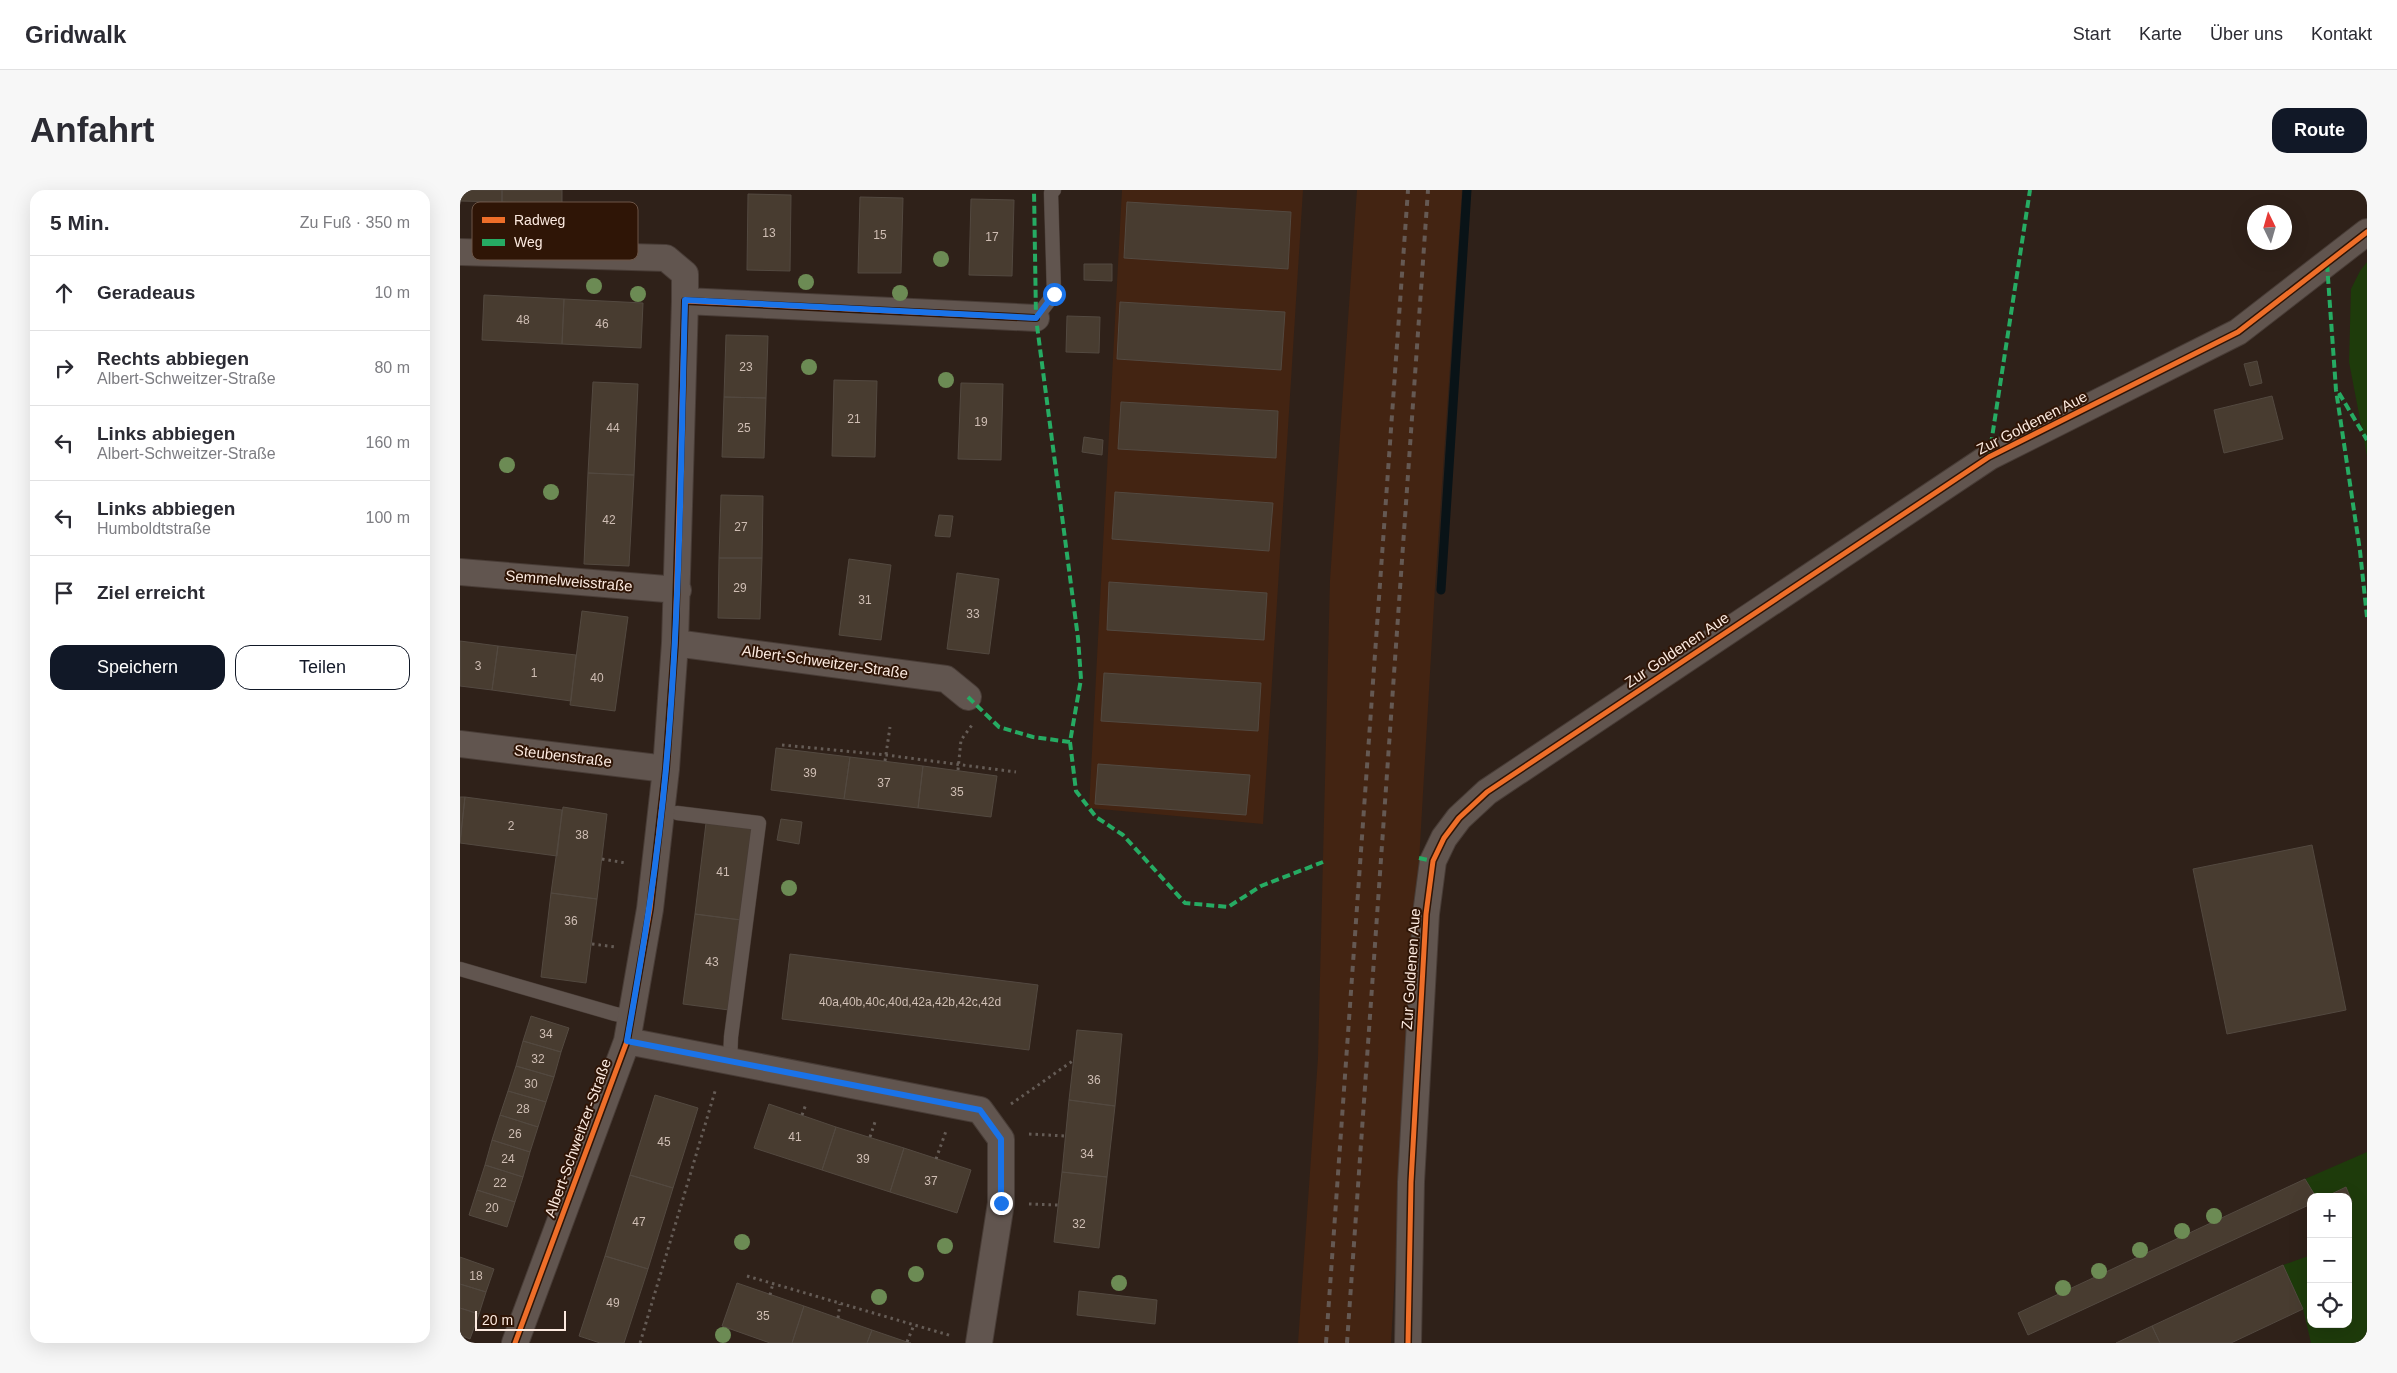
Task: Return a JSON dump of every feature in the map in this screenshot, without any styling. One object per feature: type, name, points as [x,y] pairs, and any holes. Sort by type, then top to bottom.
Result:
[{"type":"street","name":"Zur Goldenen Aue","points":[[1408,1343],[1411,1182],[1426,914],[1433,861],[1444,838],[1459,818],[1487,792],[1989,457],[2238,332],[2367,232]]},
{"type":"street","name":"Albert-Schweitzer-Straße","points":[[515,1343],[629,1029],[650,909],[666,769],[678,590],[685,274],[666,258],[638,257]]},
{"type":"street","points":[[685,300],[1036,318]]},
{"type":"street","name":"Semmelweisstraße","points":[[460,572],[678,590]]},
{"type":"street","name":"Albert-Schweitzer-Straße","points":[[675,643],[946,679],[973,708]]},
{"type":"street","name":"Steubenstraße","points":[[460,744],[666,769]]},
{"type":"street","points":[[629,1029],[730,1062],[980,1110],[1001,1139],[1001,1203],[980,1343]]},
{"type":"lane","points":[[1036,318],[1054,294],[1052,193],[1054,190]]},
{"type":"lane","points":[[677,813],[759,823],[731,1036],[730,1062]]},
{"type":"lane","points":[[460,969],[615,1014],[629,1029]]},
{"type":"path","points":[[958,770],[961,740],[973,708]]},
{"type":"path","points":[[885,762],[890,726]]},
{"type":"path","points":[[782,745],[817,751],[886,755],[1016,772]]},
{"type":"path","points":[[602,859],[628,863]]},
{"type":"path","points":[[592,944],[624,948]]},
{"type":"path","points":[[1004,1109],[1074,1060]]},
{"type":"path","points":[[640,1343],[717,1085]]},
{"type":"path","points":[[870,1137],[878,1115]]},
{"type":"path","points":[[936,1159],[947,1129]]},
{"type":"path","points":[[1022,1133],[1065,1136]]},
{"type":"path","points":[[1028,1204],[1058,1205]]},
{"type":"path","points":[[747,1276],[954,1337]]},
{"type":"path","points":[[770,1295],[773,1283]]},
{"type":"path","points":[[838,1318],[840,1303]]},
{"type":"path","points":[[907,1342],[914,1325]]},
{"type":"shaded area","points":[[1122,190],[1303,190],[1263,824],[1089,808]]},
{"type":"shaded area","points":[[1357,190],[1462,190],[1435,587],[1391,1343],[1298,1343],[1318,1058],[1330,580]]},
{"type":"green space","points":[[2367,262],[2367,456],[2349,362],[2351,289]]},
{"type":"green space","points":[[2367,1152],[2367,1343],[2311,1343],[2307,1328],[2352,1328],[2352,1193],[2314,1193],[2305,1179]]},
{"type":"green space","points":[[2307,1256],[2307,1326],[2303,1309],[2283,1265]]},
{"type":"building","points":[[460,190],[502,190],[502,202],[460,201]]},
{"type":"building","points":[[502,190],[562,190],[562,202],[502,202]]},
{"type":"building","points":[[748,194],[791,195],[790,271],[747,270]]},
{"type":"building","points":[[860,197],[903,198],[901,273],[858,273]]},
{"type":"building","points":[[971,199],[1014,200],[1012,276],[969,275]]},
{"type":"building","points":[[1127,202],[1291,212],[1288,269],[1124,258]]},
{"type":"building","points":[[1084,264],[1112,264],[1112,281],[1084,280]]},
{"type":"building","points":[[484,295],[564,299],[562,344],[482,340]]},
{"type":"building","points":[[564,299],[643,303],[641,348],[562,344]]},
{"type":"building","points":[[1120,302],[1285,312],[1281,370],[1117,359]]},
{"type":"building","points":[[1067,316],[1100,317],[1099,353],[1066,352]]},
{"type":"building","points":[[726,335],[768,336],[766,398],[724,397]]},
{"type":"building","points":[[2257,361],[2262,383],[2250,386],[2244,364]]},
{"type":"building","points":[[834,380],[877,381],[875,457],[832,456]]},
{"type":"building","points":[[593,382],[638,384],[634,475],[588,473]]},
{"type":"building","points":[[961,383],[1003,384],[1001,460],[958,459]]},
{"type":"building","points":[[2272,396],[2283,439],[2224,453],[2214,410]]},
{"type":"building","points":[[724,397],[766,398],[764,458],[722,457]]},
{"type":"building","points":[[1121,402],[1278,411],[1276,458],[1118,449]]},
{"type":"building","points":[[1084,437],[1103,440],[1102,455],[1082,452]]},
{"type":"building","points":[[588,473],[634,475],[629,566],[584,564]]},
{"type":"building","points":[[1115,492],[1273,503],[1269,551],[1112,539]]},
{"type":"building","points":[[721,495],[763,496],[762,558],[719,558]]},
{"type":"building","points":[[939,515],[953,516],[950,537],[935,536]]},
{"type":"building","points":[[719,558],[762,558],[760,619],[718,618]]},
{"type":"building","points":[[849,559],[891,565],[881,640],[839,635]]},
{"type":"building","points":[[957,573],[999,579],[989,654],[947,649]]},
{"type":"building","points":[[1109,582],[1267,593],[1264,640],[1107,630]]},
{"type":"building","points":[[582,611],[628,617],[615,711],[570,705]]},
{"type":"building","points":[[460,641],[498,646],[492,690],[460,686]]},
{"type":"building","points":[[498,646],[576,655],[571,701],[492,690]]},
{"type":"building","points":[[1104,673],[1261,683],[1258,731],[1101,721]]},
{"type":"building","points":[[776,748],[850,757],[844,799],[771,790]]},
{"type":"building","points":[[850,757],[923,766],[918,808],[844,799]]},
{"type":"building","points":[[1098,764],[1250,775],[1246,815],[1095,804]]},
{"type":"building","points":[[923,766],[997,776],[991,817],[918,808]]},
{"type":"building","points":[[460,797],[465,797],[460,842]]},
{"type":"building","points":[[465,797],[562,810],[557,856],[460,843]]},
{"type":"building","points":[[563,807],[607,814],[597,899],[551,893]]},
{"type":"building","points":[[781,819],[802,822],[799,844],[777,840]]},
{"type":"building","points":[[706,823],[752,829],[741,920],[695,914]]},
{"type":"building","points":[[2312,845],[2346,1010],[2227,1034],[2193,869]]},
{"type":"building","points":[[551,893],[597,899],[586,983],[541,977]]},
{"type":"building","points":[[695,914],[741,920],[729,1010],[683,1004]]},
{"type":"building","points":[[790,954],[1038,985],[1029,1050],[782,1019]]},
{"type":"building","points":[[531,1016],[569,1028],[561,1052],[523,1041]]},
{"type":"building","points":[[1077,1030],[1122,1034],[1115,1106],[1069,1100]]},
{"type":"building","points":[[523,1041],[561,1052],[554,1077],[516,1066]]},
{"type":"building","points":[[516,1066],[554,1077],[546,1102],[508,1091]]},
{"type":"building","points":[[508,1091],[546,1102],[538,1127],[500,1115]]},
{"type":"building","points":[[655,1095],[698,1108],[673,1188],[630,1175]]},
{"type":"building","points":[[1069,1100],[1115,1106],[1107,1177],[1062,1172]]},
{"type":"building","points":[[769,1104],[836,1127],[822,1170],[754,1148]]},
{"type":"building","points":[[500,1115],[538,1127],[530,1152],[492,1140]]},
{"type":"building","points":[[836,1127],[904,1148],[890,1192],[822,1170]]},
{"type":"building","points":[[492,1140],[530,1152],[523,1177],[485,1165]]},
{"type":"building","points":[[904,1148],[971,1170],[957,1213],[890,1192]]},
{"type":"building","points":[[485,1165],[523,1177],[515,1202],[477,1190]]},
{"type":"building","points":[[1062,1172],[1107,1177],[1099,1248],[1054,1242]]},
{"type":"building","points":[[630,1175],[673,1188],[648,1269],[605,1256]]},
{"type":"building","points":[[2305,1179],[2314,1193],[2307,1193],[2307,1206],[2028,1335],[2018,1313]]},
{"type":"building","points":[[2346,1187],[2348,1193],[2333,1193]]},
{"type":"building","points":[[477,1190],[515,1202],[507,1227],[469,1215]]},
{"type":"building","points":[[605,1256],[648,1269],[624,1343],[600,1343],[579,1336]]},
{"type":"building","points":[[460,1257],[494,1269],[486,1292],[460,1284]]},
{"type":"building","points":[[2283,1265],[2303,1309],[2231,1343],[2160,1343],[2152,1326]]},
{"type":"building","points":[[737,1283],[804,1306],[792,1343],[770,1343],[722,1326]]},
{"type":"building","points":[[460,1284],[486,1292],[479,1314],[460,1308]]},
{"type":"building","points":[[1079,1291],[1157,1300],[1155,1324],[1077,1315]]},
{"type":"building","points":[[804,1306],[872,1330],[867,1343],[792,1343]]},
{"type":"building","points":[[460,1308],[479,1314],[470,1339],[460,1335]]},
{"type":"building","points":[[2152,1326],[2160,1343],[2116,1343]]},
{"type":"building","points":[[872,1330],[907,1342],[911,1343],[867,1343]]},
{"type":"waterway","points":[[1441,590],[1467,190]]},
{"type":"railway","points":[[1326,1343],[1408,190]]},
{"type":"railway","points":[[1347,1343],[1428,190]]},
{"type":"marked path","points":[[968,697],[999,727],[1033,737],[1070,742],[1081,679],[1078,638],[1036,318],[1034,190]]},
{"type":"marked path","points":[[1989,457],[2030,190]]},
{"type":"marked path","points":[[2327,264],[2336,390],[2360,551],[2367,617]]},
{"type":"marked path","points":[[2339,393],[2367,440]]},
{"type":"marked path","points":[[1070,742],[1076,791],[1096,817],[1123,835],[1185,903],[1228,907],[1261,886],[1323,862]]},
{"type":"marked path","points":[[1419,858],[1433,861]]},
{"type":"cycle path","points":[[1408,1343],[1411,1182],[1426,914],[1433,861],[1444,838],[1459,818],[1487,792],[1989,457],[2238,332],[2367,232]]},
{"type":"cycle path","points":[[515,1343],[627,1041],[650,909],[666,769],[675,643],[685,301],[1036,318]]},
{"type":"route","points":[[1001,1203],[1001,1139],[980,1110],[627,1041],[650,909],[666,769],[678,590],[685,300],[1036,318],[1054,294]]}]
